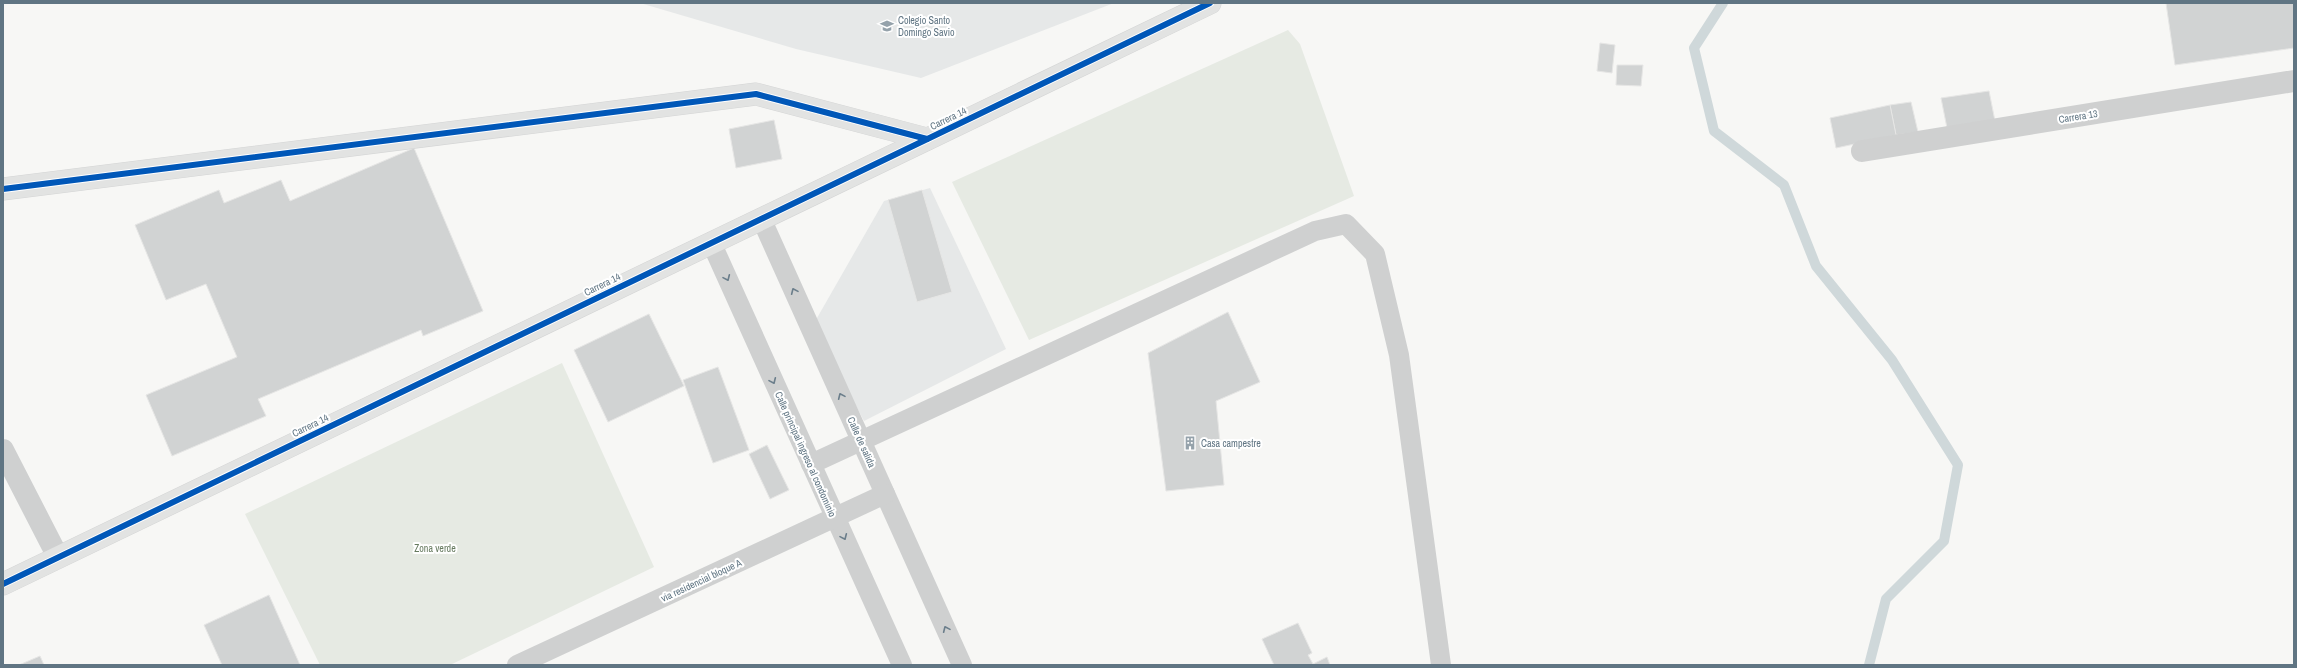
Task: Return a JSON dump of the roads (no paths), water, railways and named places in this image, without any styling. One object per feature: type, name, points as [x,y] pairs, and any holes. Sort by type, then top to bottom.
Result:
[{"type":"street","name":"Carrera 14","points":[[3,584],[927,139],[1199,5]]},
{"type":"street","name":"Carrera 13","points":[[1862,151],[2294,81]]},
{"type":"street","points":[[3,189],[756,94],[927,139]]},
{"type":"street","points":[[3,450],[58,557]]},
{"type":"lane","name":"Calle de salida","points":[[761,218],[962,665]]},
{"type":"lane","points":[[811,464],[860,439],[1315,230],[1346,224],[1375,254],[1398,355],[1442,665]]},
{"type":"lane","name":"Calle principal ingreso al condominio","points":[[711,242],[902,665]]},
{"type":"lane","name":"via residencial bloque A","points":[[517,665],[885,494]]},
{"type":"waterway","points":[[1723,3],[1694,48],[1714,131],[1784,185],[1816,266],[1892,360],[1958,465],[1944,541],[1886,599],[1869,665]]},
{"type":"place","name":"Colegio Santo Domingo Savio","points":[[887,26]]},
{"type":"place","name":"Casa campestre","points":[[1190,443]]},
{"type":"park label","name":"Zona verde","points":[[435,548]]}]
